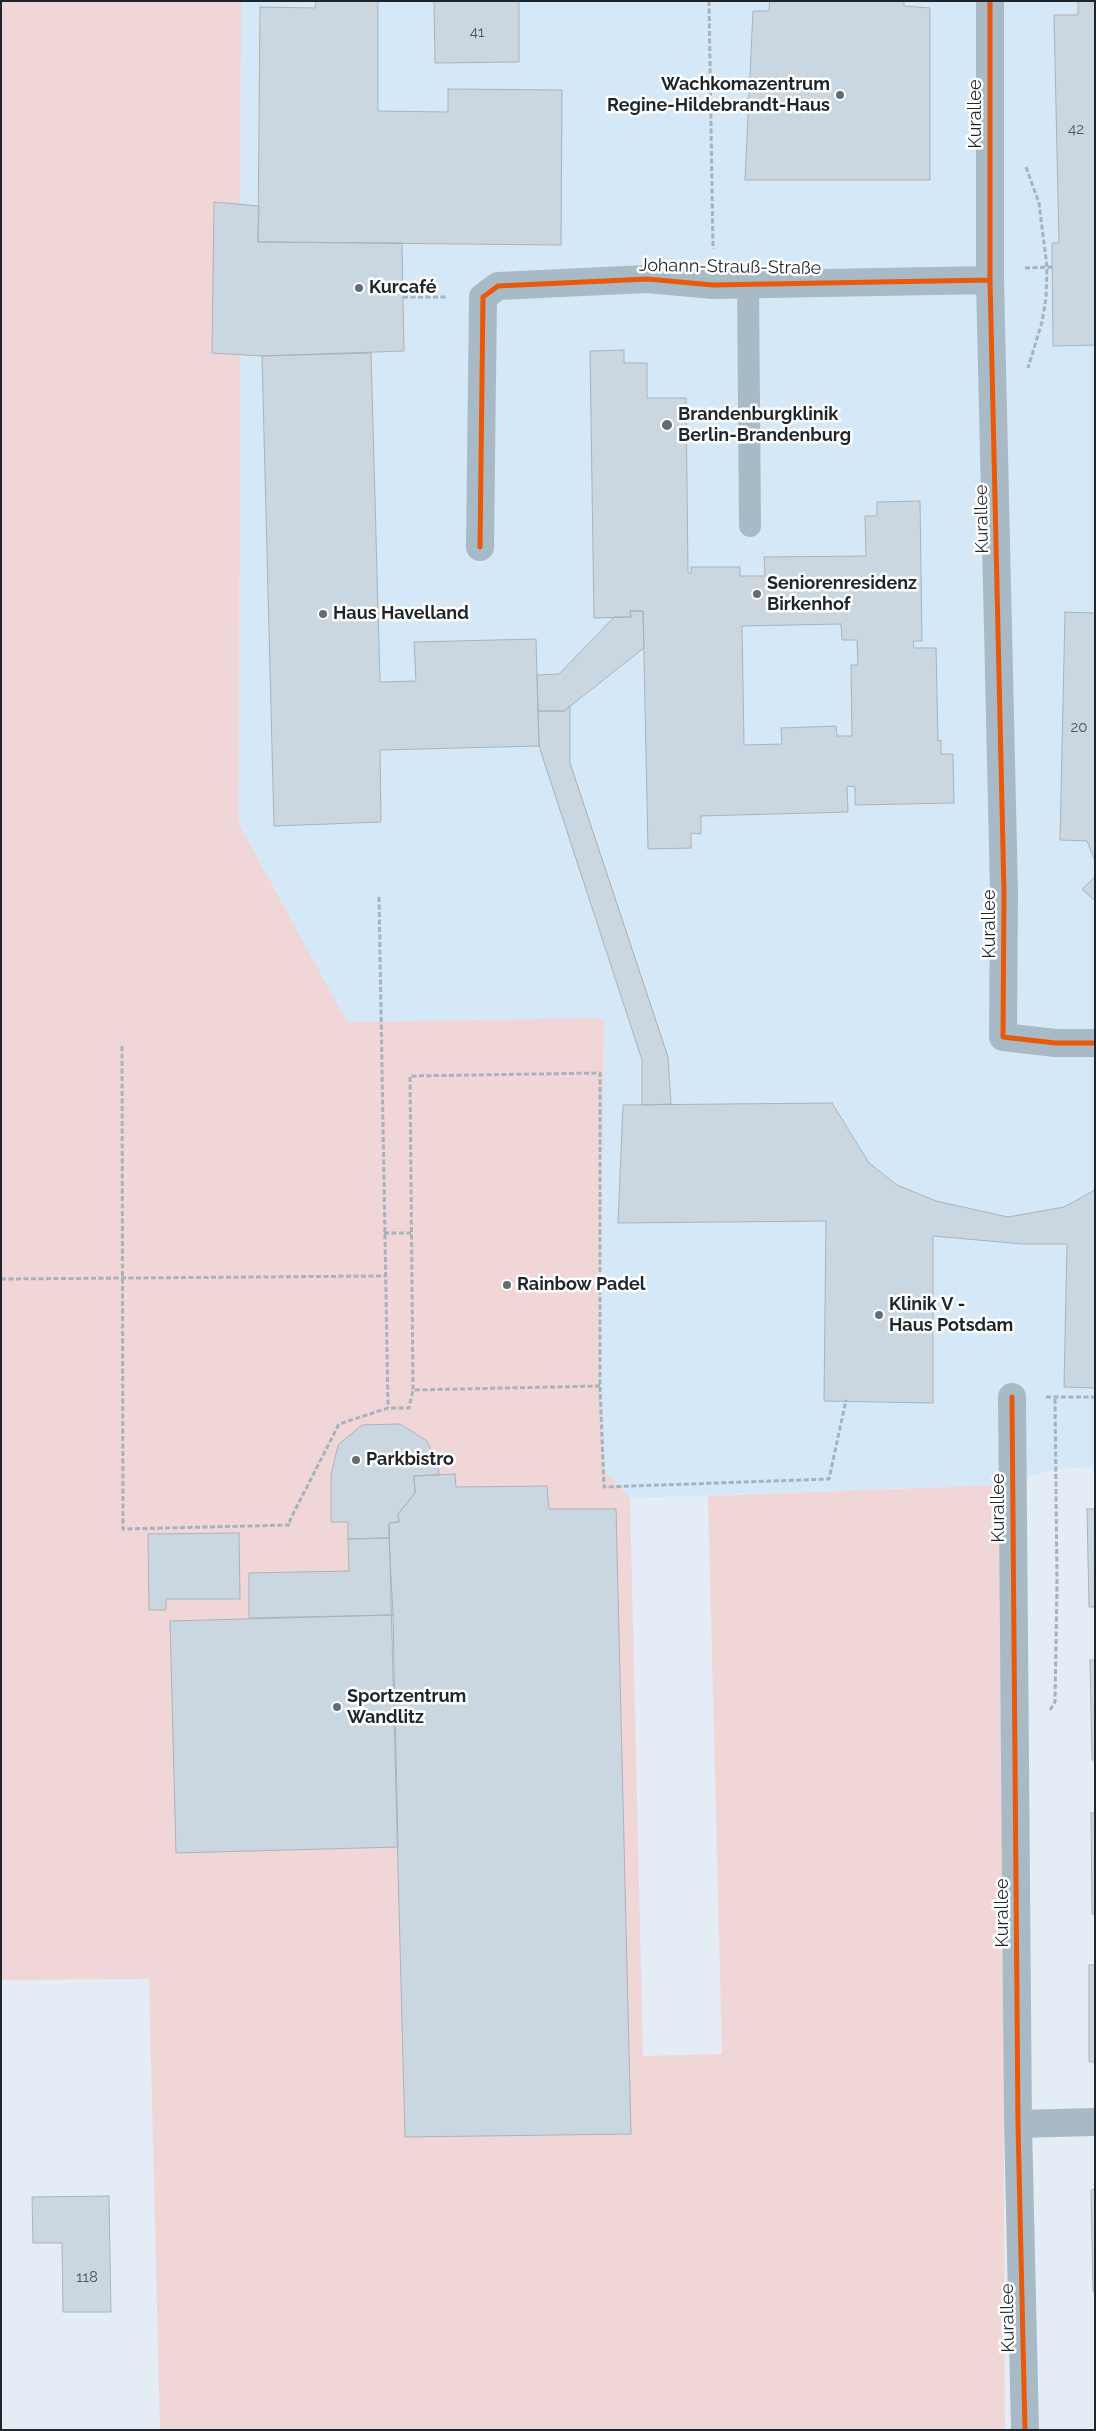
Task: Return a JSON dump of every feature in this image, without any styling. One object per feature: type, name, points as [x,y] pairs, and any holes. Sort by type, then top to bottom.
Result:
[{"type":"street","name":"Kurallee","points":[[990,1],[990,280],[1004,883],[1003,1037],[1055,1043],[1095,1044]]},
{"type":"street","name":"Johann-Strauß-Straße","points":[[483,297],[498,286],[647,279],[713,285],[990,280]]},
{"type":"street","points":[[480,547],[483,297]]},
{"type":"street","name":"Kurallee","points":[[1012,1397],[1018,2124],[1025,2430]]},
{"type":"street","points":[[1018,2124],[1095,2122]]},
{"type":"lane","points":[[748,284],[750,526]]},
{"type":"path","points":[[709,1],[713,285]]},
{"type":"path","points":[[990,124],[1006,133],[1020,153],[1039,203],[1047,267],[1046,298],[1042,322],[1025,378]]},
{"type":"path","points":[[1025,268],[1052,267]]},
{"type":"path","points":[[403,297],[483,297]]},
{"type":"path","points":[[379,897],[384,1057],[384,1233],[388,1408]]},
{"type":"path","points":[[122,1046],[123,1529],[290,1525],[290,1520],[339,1424],[388,1408],[409,1408],[413,1390],[410,1076],[600,1073],[600,1386],[604,1487],[829,1479],[846,1400]]},
{"type":"path","points":[[384,1233],[411,1233]]},
{"type":"path","points":[[1,1279],[385,1276]]},
{"type":"path","points":[[413,1390],[600,1386]]},
{"type":"path","points":[[1012,1397],[1095,1397]]},
{"type":"shaded area","points":[[1,1],[241,1],[239,824],[347,1022],[604,1018],[600,1386],[603,1469],[630,1498],[643,2056],[722,2054],[708,1496],[1001,1485],[1005,2430],[160,2430],[149,1979],[1,1980]]},
{"type":"shaded area","name":"Brandenburgklinik Berlin-Brandenburg","points":[[241,1],[1095,1],[1095,1467],[1056,1469],[1001,1485],[630,1498],[603,1469],[600,1386],[604,1018],[347,1023],[239,824]]},
{"type":"building","points":[[316,1],[378,1],[378,111],[448,112],[448,89],[562,90],[561,245],[258,242],[260,7],[315,8]]},
{"type":"building","points":[[434,1],[519,1],[519,62],[435,63]]},
{"type":"building","name":"Wachkomazentrum Regine-Hildebrandt-Haus","points":[[770,1],[904,1],[904,6],[930,8],[930,180],[745,180],[753,11],[769,11]]},
{"type":"building","points":[[1078,1],[1095,1],[1095,345],[1053,346],[1052,243],[1059,243],[1054,15],[1078,15]]},
{"type":"building","points":[[214,202],[259,206],[258,242],[402,243],[404,351],[262,356],[212,353]]},
{"type":"building","name":"Seniorenresidenz Birkenhof","points":[[624,350],[624,363],[647,363],[647,398],[686,398],[688,573],[691,573],[691,567],[740,567],[740,576],[765,576],[764,557],[866,556],[865,516],[877,516],[877,502],[920,501],[922,641],[913,641],[914,648],[936,648],[938,741],[941,740],[941,754],[953,754],[954,803],[855,805],[855,787],[847,786],[848,812],[701,816],[701,834],[691,833],[691,848],[648,849],[643,611],[630,611],[631,617],[594,618],[590,351]],"holes":[[[841,624],[842,640],[857,640],[858,665],[851,665],[852,736],[837,736],[836,726],[781,728],[782,744],[744,745],[742,626]]]},
{"type":"building","name":"Haus Havelland","points":[[371,353],[380,682],[416,681],[414,642],[536,639],[539,746],[380,750],[381,822],[274,826],[262,356]]},
{"type":"building","points":[[630,611],[643,611],[644,648],[564,711],[538,711],[537,675],[559,674],[614,617],[631,617]]},
{"type":"building","points":[[1065,612],[1095,613],[1095,861],[1087,841],[1060,840]]},
{"type":"building","points":[[570,706],[570,763],[668,1057],[671,1104],[642,1105],[642,1060],[539,746],[538,711],[564,711]]},
{"type":"building","points":[[1095,877],[1095,901],[1082,889]]},
{"type":"building","name":"Klinik V - Haus Potsdam","points":[[832,1103],[869,1163],[897,1185],[936,1201],[1008,1217],[1064,1207],[1095,1190],[1095,1388],[1064,1387],[1067,1244],[1023,1244],[933,1236],[933,1403],[824,1401],[826,1221],[618,1223],[623,1105]]},
{"type":"building","points":[[400,1424],[427,1441],[438,1463],[439,1475],[414,1476],[415,1493],[398,1514],[399,1522],[389,1523],[389,1538],[348,1539],[348,1522],[331,1522],[331,1475],[338,1445],[362,1425]]},
{"type":"building","points":[[455,1474],[456,1487],[547,1486],[549,1509],[616,1509],[631,2134],[405,2137],[389,1523],[399,1522],[398,1514],[415,1493],[414,1476]]},
{"type":"building","points":[[1087,1509],[1095,1509],[1095,1607],[1089,1607]]},
{"type":"building","points":[[239,1533],[240,1599],[166,1599],[166,1610],[149,1610],[148,1534]]},
{"type":"building","points":[[389,1538],[393,1615],[249,1618],[249,1573],[349,1571],[348,1539]]},
{"type":"building","points":[[393,1615],[398,1847],[176,1853],[170,1621]]},
{"type":"building","points":[[1090,1660],[1095,1660],[1095,1760],[1092,1760]]},
{"type":"building","points":[[1091,1813],[1095,1813],[1095,1914],[1092,1914]]},
{"type":"building","points":[[1089,1965],[1095,1965],[1095,2062],[1089,2062]]},
{"type":"building","points":[[1095,2189],[1095,2291],[1093,2291],[1091,2190]]},
{"type":"building","points":[[109,2196],[111,2312],[63,2312],[62,2243],[33,2243],[32,2197]]},
{"type":"cycle path","points":[[990,1],[990,280],[1004,893],[1003,1037],[1055,1043],[1095,1043]]},
{"type":"cycle path","points":[[480,547],[483,297],[498,286],[647,279],[713,285],[990,280]]},
{"type":"cycle path","points":[[1012,1397],[1018,2124],[1025,2430]]},
{"type":"place","name":"Wachkomazentrum Regine-Hildebrandt-Haus","points":[[840,95]]},
{"type":"place","name":"Kurcafé","points":[[359,288]]},
{"type":"place","name":"Brandenburgklinik Berlin-Brandenburg","points":[[667,425]]},
{"type":"place","name":"Seniorenresidenz Birkenhof","points":[[757,594]]},
{"type":"place","name":"Haus Havelland","points":[[323,614]]},
{"type":"place","name":"Rainbow Padel","points":[[507,1285]]},
{"type":"place","name":"Klinik V - Haus Potsdam","points":[[879,1315]]},
{"type":"place","name":"Parkbistro","points":[[356,1460]]},
{"type":"place","name":"Sportzentrum Wandlitz","points":[[337,1707]]}]
